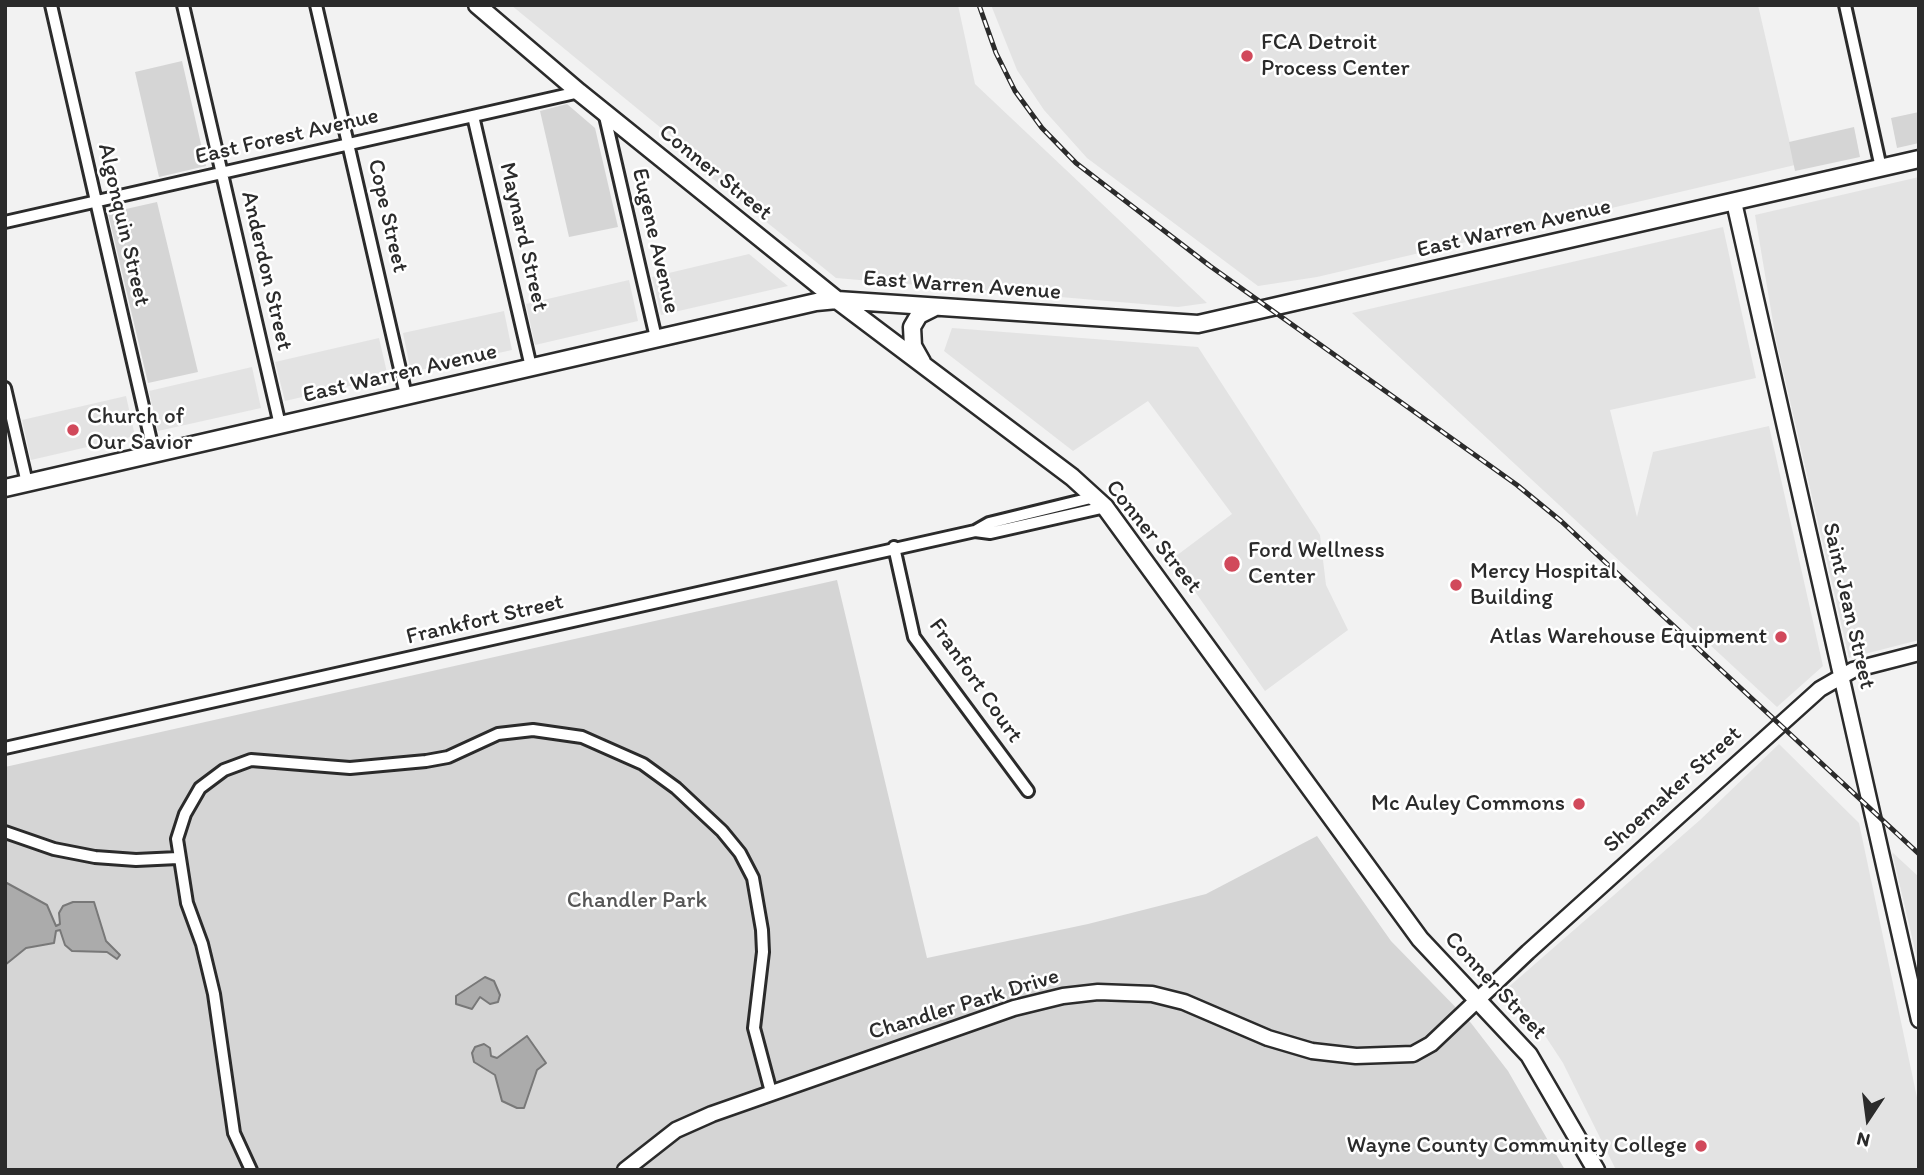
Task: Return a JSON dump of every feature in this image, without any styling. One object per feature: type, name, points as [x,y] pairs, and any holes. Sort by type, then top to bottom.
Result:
[{"type":"main road","name":"Conner Street","points":[[477,5],[579,92],[837,300],[1100,502],[1408,923],[1479,998],[1535,1064],[1596,1170]]},
{"type":"main road","name":"East Warren Avenue","points":[[5,488],[816,302],[837,300],[1198,324],[1919,159]]},
{"type":"main road","points":[[923,365],[913,346],[912,327],[919,315],[935,307]]},
{"type":"street","name":"Algonquin Street","points":[[51,5],[153,454]]},
{"type":"street","name":"Anderdon Street","points":[[183,5],[280,425]]},
{"type":"street","name":"Cope Street","points":[[316,5],[406,395]]},
{"type":"street","points":[[1845,5],[1881,168]]},
{"type":"street","name":"East Forest Avenue","points":[[5,222],[579,92]]},
{"type":"street","name":"Eugene Avenue","points":[[604,112],[656,338]]},
{"type":"street","name":"Maynard Street","points":[[474,116],[531,367]]},
{"type":"street","name":"Saint Jean Street","points":[[1734,202],[1919,1020]]},
{"type":"street","points":[[5,388],[27,483]]},
{"type":"street","name":"Frankfort Street","points":[[5,748],[975,531],[989,523],[1100,502]]},
{"type":"street","name":"Franfort Court","points":[[894,547],[914,637],[1028,791]]},
{"type":"street","name":"Shoemaker Street","points":[[1479,998],[1820,689],[1853,670],[1919,653]]},
{"type":"street","points":[[251,1170],[234,1133],[214,994],[202,944],[187,903],[178,858],[179,832],[194,797],[212,778],[237,764],[267,759],[350,768],[426,761],[448,757],[498,734],[519,730],[561,733],[601,744],[643,764],[676,788],[731,841],[748,867],[757,889],[763,934],[754,1028],[771,1092]]},
{"type":"street","points":[[5,832],[54,849],[95,857],[136,860],[178,858]]},
{"type":"street","name":"Chandler Park Drive","points":[[625,1170],[676,1130],[771,1092],[1014,1008],[1081,993],[1133,992],[1166,997],[1206,1010],[1289,1045],[1356,1056],[1406,1056],[1420,1051],[1479,998]]},
{"type":"shaded area","points":[[511,5],[958,5],[975,84],[1207,303],[1178,307],[836,278],[667,142],[672,137]]},
{"type":"shaded area","points":[[991,5],[1758,5],[1795,165],[1317,277],[1258,286],[1087,158],[1044,110],[1017,70]]},
{"type":"shaded area","points":[[1919,177],[1919,640],[1849,658],[1776,340],[1755,215]]},
{"type":"shaded area","points":[[1723,227],[1756,378],[1610,410],[1637,517],[1653,452],[1769,426],[1823,666],[1777,707],[1352,313]]},
{"type":"shaded area","points":[[749,254],[788,286],[661,315],[652,277]]},
{"type":"shaded area","points":[[629,280],[638,321],[535,345],[526,304]]},
{"type":"shaded area","points":[[504,311],[512,350],[411,372],[403,333]]},
{"type":"shaded area","points":[[952,328],[1198,347],[1320,535],[1326,585],[1348,630],[1265,691],[1172,559],[1232,514],[1148,401],[1073,451],[944,351]]},
{"type":"shaded area","points":[[379,338],[388,377],[285,401],[275,362]]},
{"type":"shaded area","points":[[252,367],[261,408],[158,431],[149,391]]},
{"type":"shaded area","points":[[126,396],[135,436],[31,460],[22,420]]},
{"type":"shaded area","points":[[1779,744],[1859,823],[1919,1107],[1919,1170],[1616,1170],[1563,1063],[1544,1034],[1504,991],[1700,820]]},
{"type":"shaded area","points":[[1892,852],[1919,877],[1919,967]]},
{"type":"shaded area","points":[[5,882],[47,905],[56,926],[60,924],[59,913],[63,906],[73,902],[94,902],[106,941],[120,955],[117,959],[107,952],[72,951],[65,945],[60,930],[56,931],[54,943],[26,948],[5,965]]},
{"type":"shaded area","points":[[485,977],[494,981],[500,995],[498,1002],[490,1004],[480,997],[472,1009],[456,1004],[456,996]]},
{"type":"shaded area","points":[[527,1036],[546,1063],[537,1070],[524,1108],[517,1108],[502,1101],[495,1075],[474,1062],[472,1053],[475,1047],[484,1044],[490,1048],[491,1056],[497,1058]]},
{"type":"green space","points":[[182,61],[206,166],[159,177],[135,72]]},
{"type":"green space","points":[[567,104],[595,128],[618,227],[569,237],[540,111]]},
{"type":"green space","points":[[1919,112],[1919,143],[1897,148],[1891,118]]},
{"type":"green space","points":[[1854,127],[1860,157],[1795,171],[1789,142]]},
{"type":"green space","points":[[157,202],[198,372],[148,383],[108,213]]},
{"type":"green space","name":"Chandler Park","points":[[837,580],[927,958],[1088,924],[1206,894],[1317,836],[1391,941],[1471,1023],[1508,1071],[1565,1170],[5,1170],[5,767]]},
{"type":"railway","points":[[979,5],[996,53],[1015,91],[1042,128],[1076,163],[1210,266],[1517,485],[1561,521],[1919,854]]},
{"type":"place","name":"FCA Detroit Process Center","points":[[1247,56]]},
{"type":"place","name":"Church of Our Savior","points":[[73,430]]},
{"type":"place","name":"Ford Wellness Center","points":[[1232,564]]},
{"type":"place","name":"Mercy Hospital Building","points":[[1456,585]]},
{"type":"place","name":"Atlas Warehouse Equipment","points":[[1781,637]]},
{"type":"place","name":"Mc Auley Commons","points":[[1579,804]]},
{"type":"place","name":"Wayne County Community College","points":[[1701,1146]]}]
